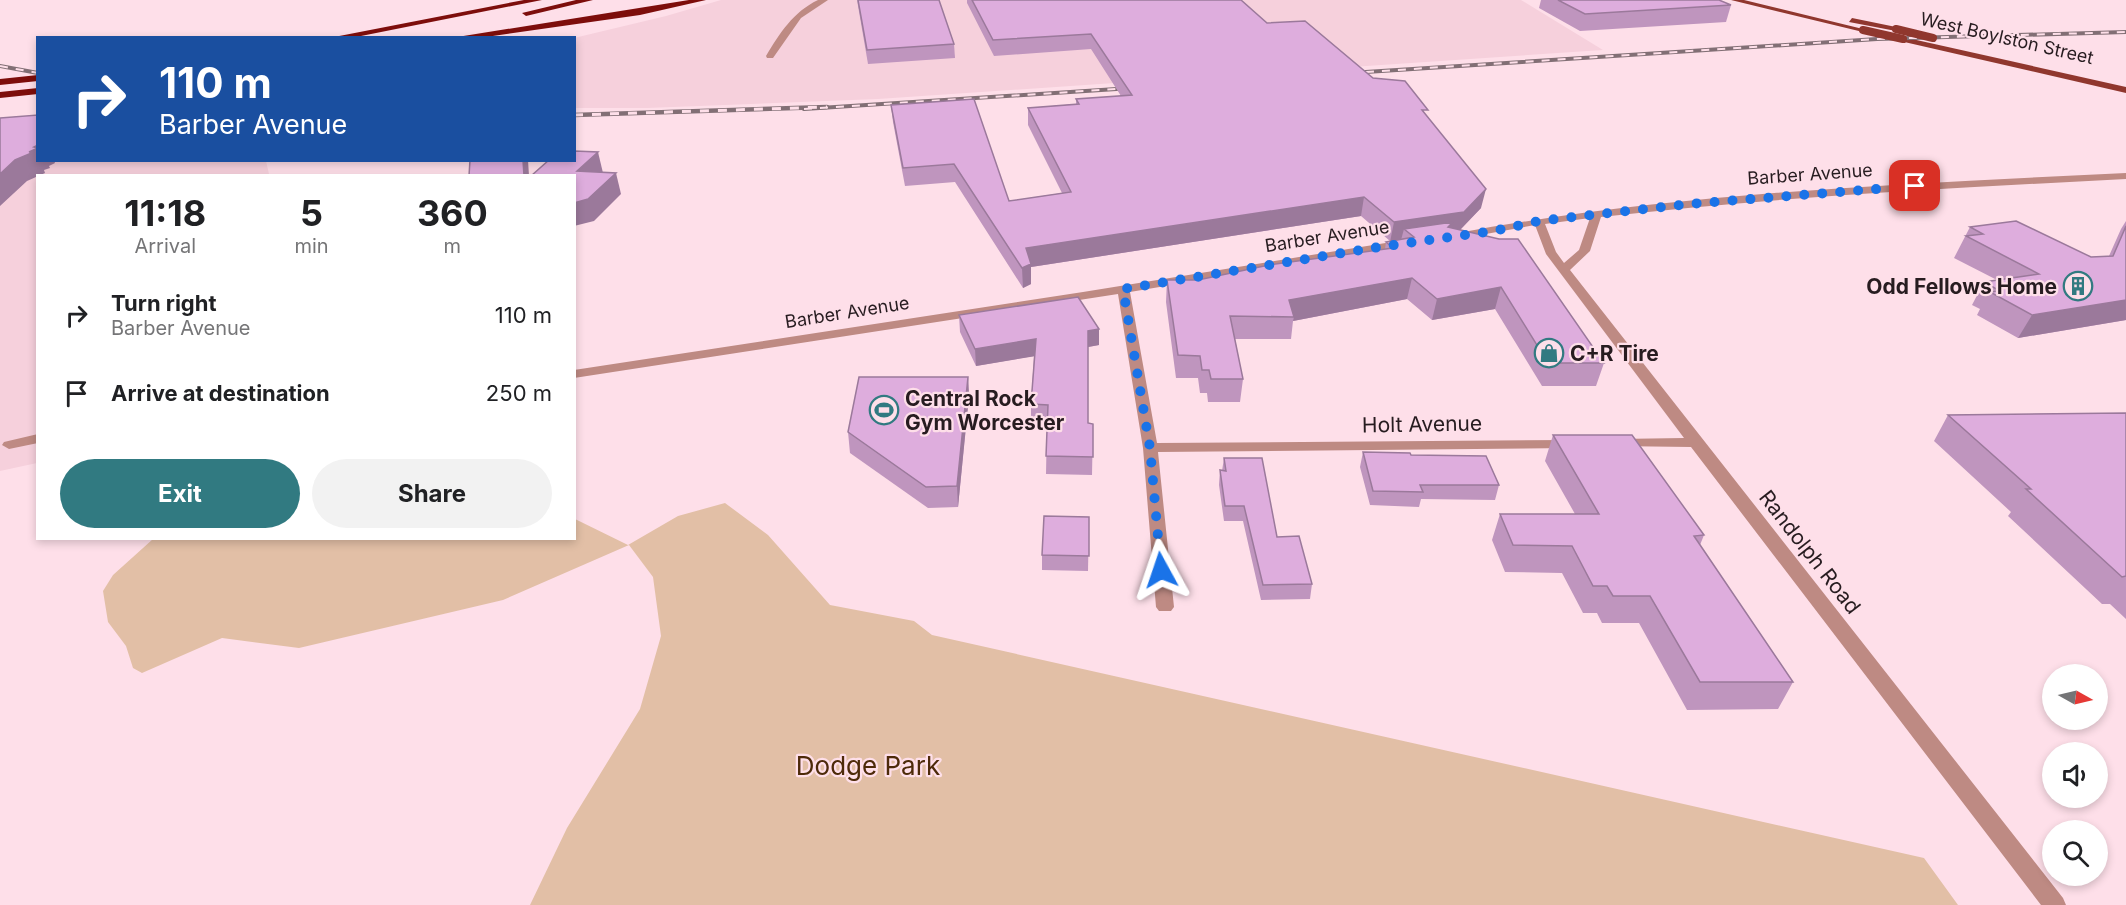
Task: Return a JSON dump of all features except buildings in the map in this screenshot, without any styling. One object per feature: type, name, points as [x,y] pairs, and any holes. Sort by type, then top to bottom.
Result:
[{"type":"highway","points":[[390,28],[514,0]]},
{"type":"highway","points":[[344,36],[538,0]]},
{"type":"highway","points":[[520,14],[589,0]]},
{"type":"highway","points":[[453,33],[640,12],[702,0]]},
{"type":"highway","points":[[453,33],[463,26]]},
{"type":"highway","points":[[0,82],[36,78]]},
{"type":"highway","points":[[0,95],[36,91]]},
{"type":"main road","name":"West Boylston Street","points":[[1736,0],[2126,90]]},
{"type":"main road","name":"West Boylston Street","points":[[1776,0],[2126,81]]},
{"type":"street","points":[[770,56],[794,17],[824,0]]},
{"type":"street","name":"Barber Avenue","points":[[1450,237],[1539,221],[1597,214],[1854,190],[2126,176]]},
{"type":"street","points":[[1563,270],[1584,252],[1597,214]]},
{"type":"street","name":"Randolph Road","points":[[1539,221],[1550,252],[1563,270],[2055,905]]},
{"type":"street","name":"Barber Avenue","points":[[576,374],[1417,242]]},
{"type":"street","points":[[1123,289],[1150,448],[1165,607]]},
{"type":"street","points":[[9,444],[36,438]]},
{"type":"street","name":"Holt Avenue","points":[[1150,448],[1695,442]]},
{"type":"shaded area","points":[[721,0],[1521,0],[1603,50],[878,99],[647,108],[576,108],[576,38]]},
{"type":"shaded area","points":[[0,126],[36,158],[36,162],[266,162],[269,174],[36,174],[36,463],[0,471]]},
{"type":"green space","name":"Dodge Park","points":[[725,503],[768,535],[830,605],[914,621],[932,635],[1924,858],[1958,905],[530,905],[567,828],[640,709],[661,636],[653,577],[629,545],[503,600],[299,648],[222,638],[142,673],[133,668],[126,646],[108,622],[103,591],[113,575],[152,540],[576,540],[576,519],[628,545],[678,516]]},
{"type":"railway","points":[[1350,73],[1877,39],[2126,32]]},
{"type":"railway","points":[[0,66],[36,73]]},
{"type":"railway","points":[[804,109],[1132,88]]},
{"type":"railway","points":[[576,115],[827,107]]},
{"type":"place","name":"Odd Fellows Home","points":[[2078,286]]},
{"type":"place","name":"C+R Tire","points":[[1549,353]]},
{"type":"place","name":"Central Rock Gym Worcester","points":[[884,410]]},
{"type":"route","points":[[1161,570],[1150,448],[1123,289],[1373,248],[1494,231],[1539,221],[1689,204],[1915,186]]}]
